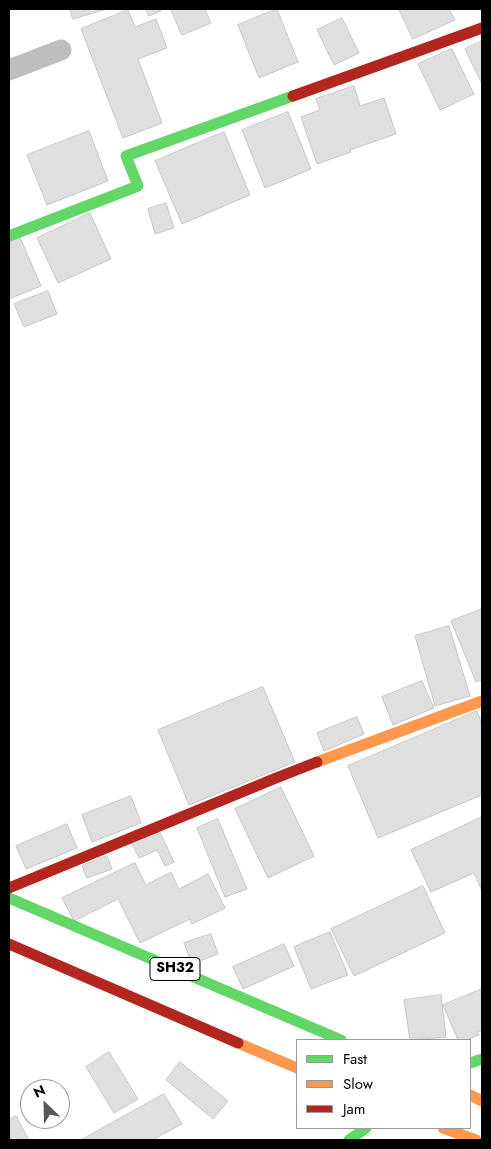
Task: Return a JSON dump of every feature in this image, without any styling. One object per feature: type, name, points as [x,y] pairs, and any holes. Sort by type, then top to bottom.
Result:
[{"type":"street","points":[[9,236],[138,186],[126,156],[482,28]]},
{"type":"street","points":[[9,70],[61,50]]},
{"type":"street","points":[[9,888],[276,778],[482,701]]},
{"type":"street","name":"SH32","points":[[9,898],[339,1039]]},
{"type":"street","name":"SH32","points":[[9,944],[296,1068]]},
{"type":"street","points":[[349,1140],[365,1129]]},
{"type":"street","points":[[446,1129],[476,1140]]},
{"type":"building","points":[[70,9],[107,9],[73,19]]},
{"type":"building","points":[[146,9],[160,9],[161,11],[149,16]]},
{"type":"building","points":[[171,9],[205,9],[211,23],[182,35]]},
{"type":"building","points":[[277,9],[298,62],[259,78],[238,25]]},
{"type":"building","points":[[399,9],[449,9],[455,20],[413,39]]},
{"type":"building","points":[[128,10],[135,27],[156,19],[167,48],[138,59],[162,123],[123,138],[81,29]]},
{"type":"building","points":[[342,18],[359,53],[334,65],[317,30]]},
{"type":"building","points":[[482,41],[482,84],[465,49]]},
{"type":"building","points":[[452,49],[474,94],[440,110],[418,64]]},
{"type":"building","points":[[354,86],[360,106],[384,98],[396,134],[317,164],[301,117],[320,110],[316,99]]},
{"type":"building","points":[[288,112],[311,169],[265,188],[242,130]]},
{"type":"building","points":[[89,131],[108,181],[47,205],[27,155]]},
{"type":"building","points":[[224,132],[250,195],[182,224],[155,161]]},
{"type":"building","points":[[166,203],[174,228],[155,234],[148,209]]},
{"type":"building","points":[[90,213],[111,259],[58,283],[37,238]]},
{"type":"building","points":[[19,235],[41,286],[9,299],[9,239]]},
{"type":"building","points":[[48,291],[57,314],[24,327],[14,304]]},
{"type":"building","points":[[482,609],[482,680],[476,682],[451,621]]},
{"type":"building","points":[[449,626],[470,696],[435,706],[415,636]]},
{"type":"building","points":[[422,681],[434,708],[393,725],[382,697]]},
{"type":"building","points":[[263,687],[295,762],[189,805],[158,730]]},
{"type":"building","points":[[477,711],[482,724],[482,795],[378,838],[348,766]]},
{"type":"building","points":[[357,717],[364,734],[324,751],[317,733]]},
{"type":"building","points":[[281,787],[314,856],[268,878],[235,809]]},
{"type":"building","points":[[131,796],[141,823],[92,842],[82,815]]},
{"type":"building","points":[[482,817],[482,891],[474,873],[431,892],[411,850]]},
{"type":"building","points":[[218,819],[247,889],[225,897],[197,828]]},
{"type":"building","points":[[67,824],[77,848],[26,869],[16,846]]},
{"type":"building","points":[[158,828],[174,862],[165,866],[157,850],[139,858],[131,842]]},
{"type":"building","points":[[107,856],[112,869],[87,878],[82,866]]},
{"type":"building","points":[[135,863],[146,885],[171,872],[179,889],[208,874],[225,908],[192,924],[190,919],[140,943],[118,899],[74,921],[62,898]]},
{"type":"building","points":[[423,886],[445,933],[354,976],[331,929]]},
{"type":"building","points":[[330,932],[348,975],[311,989],[294,947]]},
{"type":"building","points":[[211,934],[218,954],[192,964],[184,943]]},
{"type":"building","points":[[284,944],[294,966],[243,989],[233,967]]},
{"type":"building","points":[[482,989],[482,1030],[477,1032],[479,1035],[469,1039],[458,1039],[443,1005]]},
{"type":"building","points":[[441,995],[446,1037],[410,1039],[404,1000]]},
{"type":"building","points":[[109,1052],[138,1099],[114,1113],[86,1067]]},
{"type":"building","points":[[180,1062],[228,1101],[213,1119],[166,1080]]},
{"type":"building","points":[[164,1094],[182,1124],[152,1140],[81,1140]]},
{"type":"building","points":[[16,1116],[20,1123],[20,1129],[23,1129],[29,1140],[9,1140],[9,1120]]},
{"type":"traffic: fast","points":[[9,236],[138,186],[126,156],[293,96]]},
{"type":"traffic: fast","points":[[9,898],[339,1039]]},
{"type":"traffic: fast","points":[[471,1063],[482,1059]]},
{"type":"traffic: fast","points":[[349,1140],[365,1129]]},
{"type":"traffic: slow","points":[[317,762],[482,701]]},
{"type":"traffic: slow","points":[[238,1043],[296,1068]]},
{"type":"traffic: slow","points":[[471,1096],[482,1101]]},
{"type":"traffic: slow","points":[[446,1129],[476,1140]]},
{"type":"traffic: jam","points":[[293,96],[482,28]]},
{"type":"traffic: jam","points":[[9,888],[317,762]]},
{"type":"traffic: jam","points":[[9,944],[238,1043]]}]
